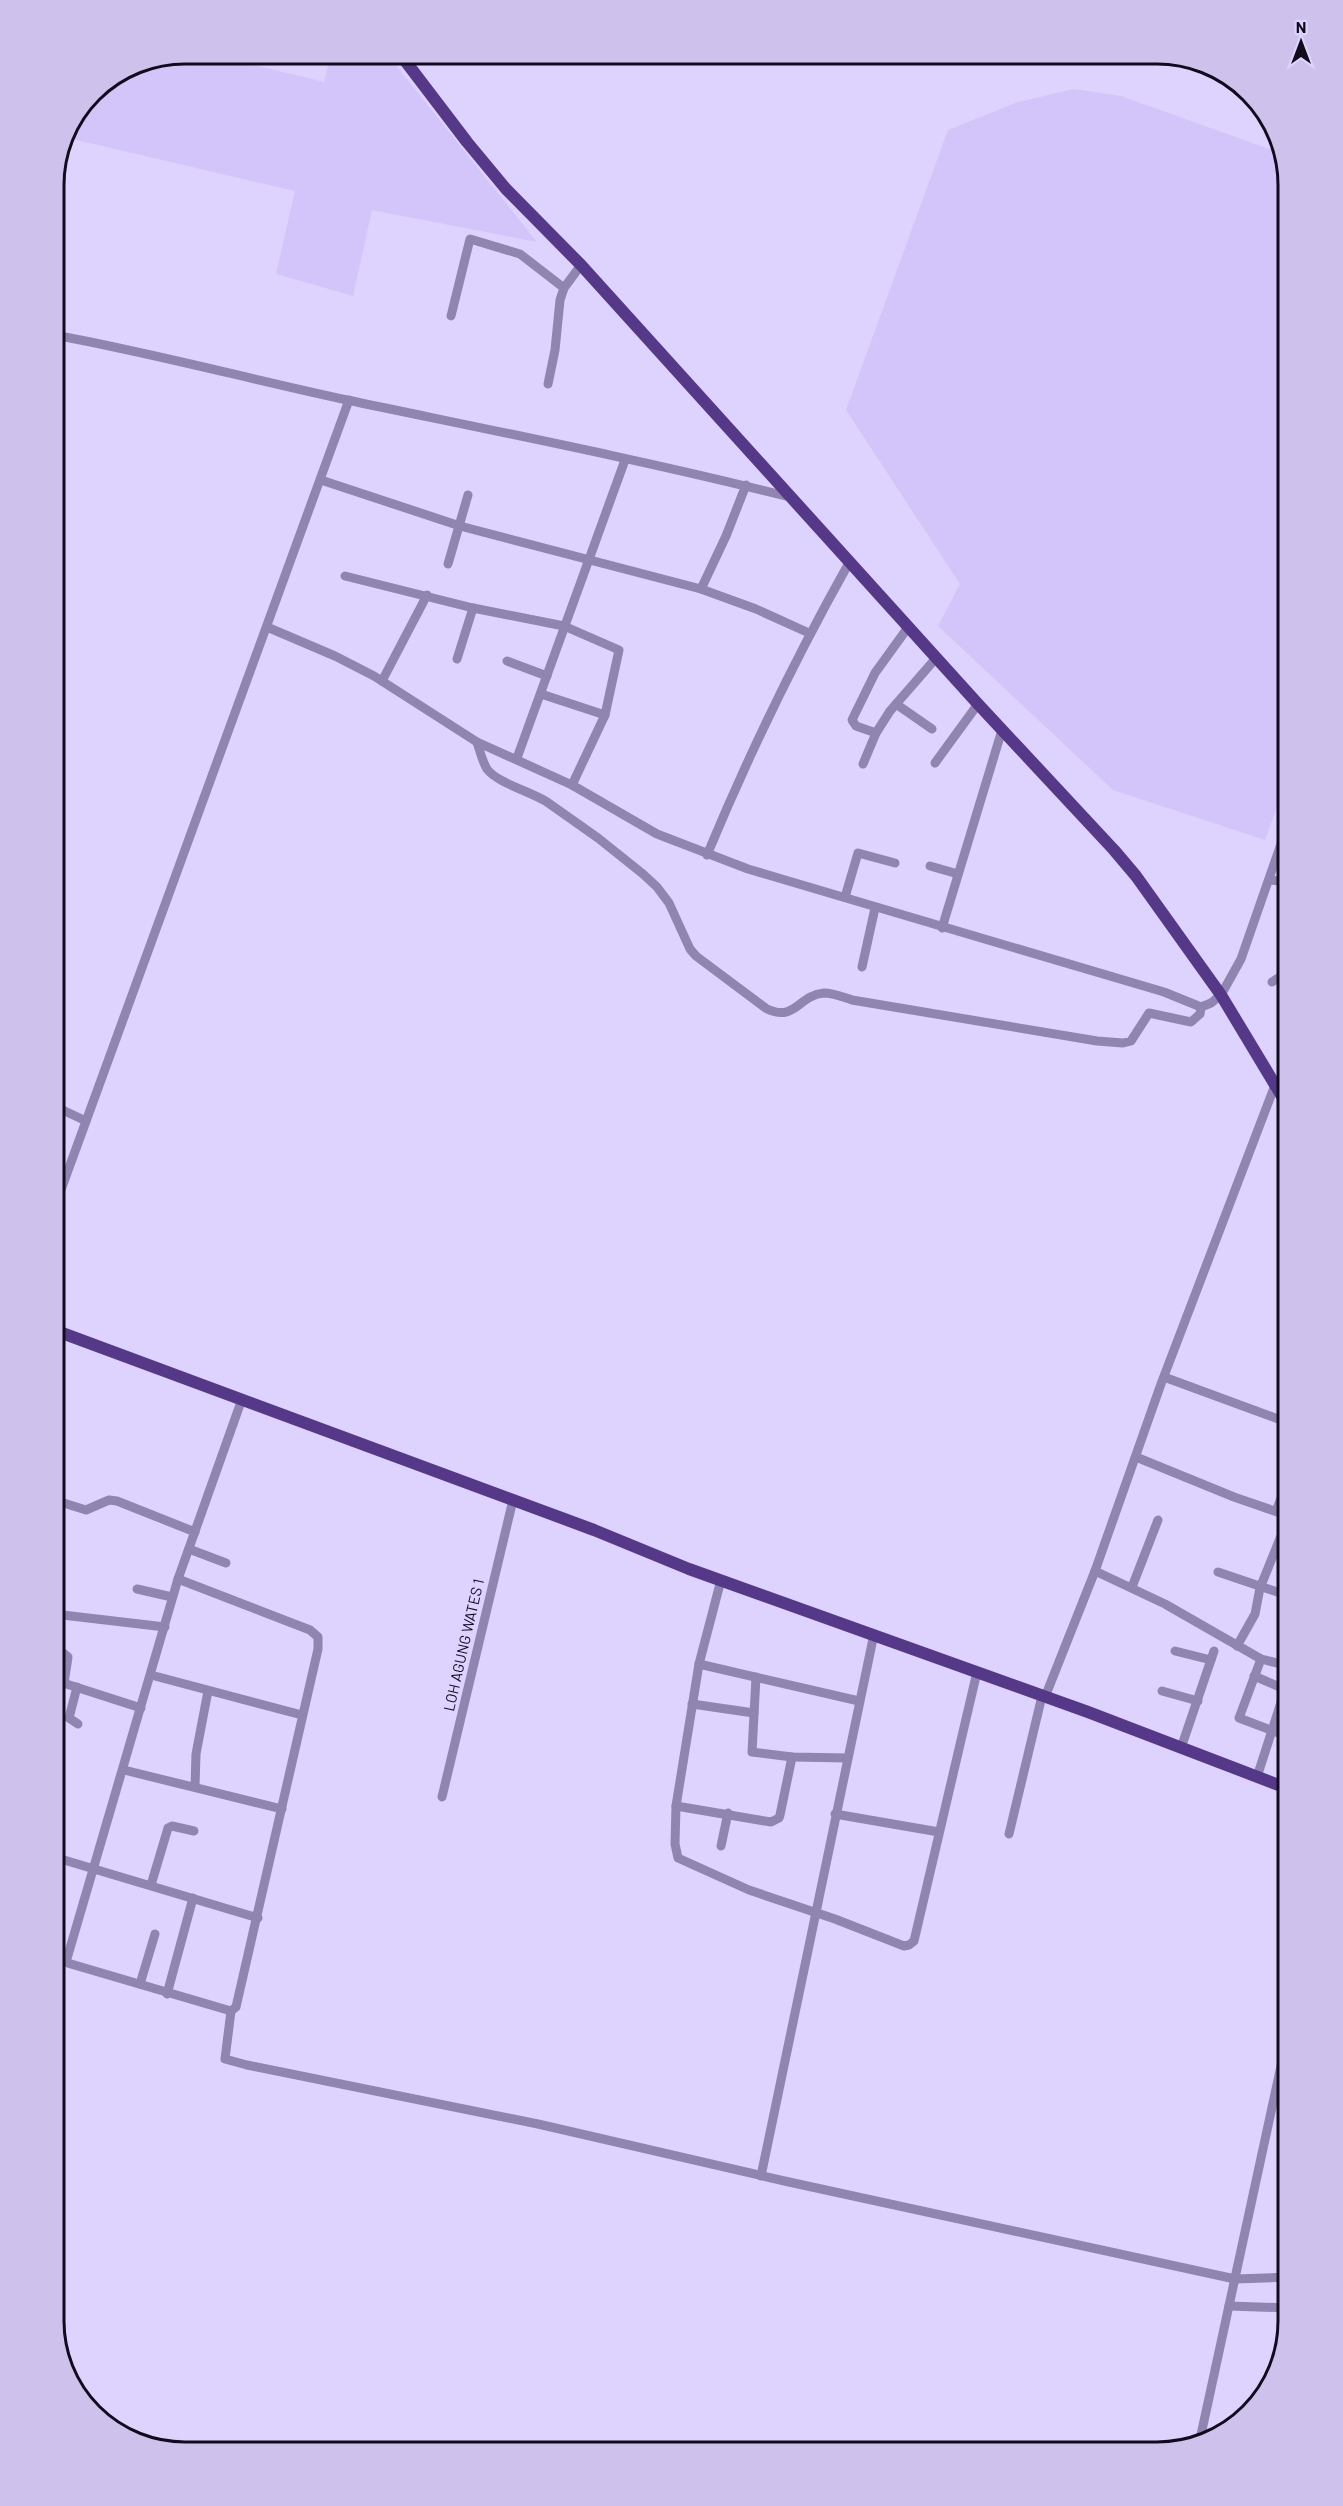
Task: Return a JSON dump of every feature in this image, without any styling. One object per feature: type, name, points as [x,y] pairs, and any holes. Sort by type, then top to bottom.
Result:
[{"type":"main road","points":[[408,65],[484,164],[581,265],[1136,876],[1222,993],[1279,1092]]},
{"type":"main road","points":[[64,1334],[242,1398],[721,1580],[1043,1696],[1279,1785]]},
{"type":"street","points":[[451,316],[470,239],[520,254],[564,288]]},
{"type":"street","points":[[548,384],[555,350],[560,300],[564,288],[581,265]]},
{"type":"street","points":[[65,337],[121,347],[349,400],[536,438],[791,497]]},
{"type":"street","points":[[65,1180],[349,400]]},
{"type":"street","points":[[517,758],[625,460]]},
{"type":"street","points":[[321,480],[460,525],[701,589],[756,609],[809,633]]},
{"type":"street","points":[[701,589],[726,536],[746,485]]},
{"type":"street","points":[[448,564],[468,495]]},
{"type":"street","points":[[707,855],[751,752],[809,633],[849,561]]},
{"type":"street","points":[[345,576],[473,608],[564,626],[619,650],[605,715],[572,785]]},
{"type":"street","points":[[382,681],[427,595]]},
{"type":"street","points":[[458,659],[473,608]]},
{"type":"street","points":[[267,627],[335,656],[382,681],[477,742],[517,758],[572,785],[657,834],[707,855],[875,908],[1164,992],[1201,1007],[1211,1003],[1230,982],[1241,959],[1279,852]]},
{"type":"street","points":[[876,733],[856,726],[852,720],[875,673],[909,627]]},
{"type":"street","points":[[863,764],[876,733],[896,704],[937,657]]},
{"type":"street","points":[[507,661],[547,676]]},
{"type":"street","points":[[541,694],[605,715]]},
{"type":"street","points":[[896,704],[932,729]]},
{"type":"street","points":[[935,763],[978,704]]},
{"type":"street","points":[[942,928],[1002,730]]},
{"type":"street","points":[[477,742],[484,763],[494,776],[547,802],[644,874],[669,903],[690,949],[696,956],[775,1013],[789,1012],[809,997],[831,994],[852,1000],[1097,1041],[1123,1043],[1133,1039],[1149,1013],[1191,1022],[1200,1014],[1201,1007]]},
{"type":"street","points":[[845,897],[858,853],[895,863]]},
{"type":"street","points":[[930,866],[958,874]]},
{"type":"street","points":[[1270,880],[1279,881]]},
{"type":"street","points":[[862,967],[875,908]]},
{"type":"street","points":[[1272,982],[1279,977]]},
{"type":"street","points":[[1009,1834],[1043,1696],[1095,1571],[1164,1377],[1275,1085]]},
{"type":"street","points":[[65,1111],[86,1121]]},
{"type":"street","points":[[1164,1377],[1279,1419]]},
{"type":"street","points":[[231,2011],[167,1994],[66,1962],[124,1770],[172,1597],[242,1398]]},
{"type":"street","points":[[1136,1457],[1279,1512]]},
{"type":"street","points":[[64,1503],[86,1510],[109,1500],[117,1501],[195,1532]]},
{"type":"street","name":"LOH AGUNG WATES 1","points":[[442,1797],[513,1500]]},
{"type":"street","points":[[1276,1511],[1279,1503]]},
{"type":"street","points":[[1132,1587],[1158,1520]]},
{"type":"street","points":[[1237,1646],[1255,1614],[1260,1588],[1279,1541]]},
{"type":"street","points":[[189,1549],[226,1563]]},
{"type":"street","points":[[1095,1571],[1132,1587],[1262,1659],[1279,1663]]},
{"type":"street","points":[[1218,1572],[1279,1593]]},
{"type":"street","points":[[178,1579],[314,1633],[318,1637],[318,1649],[258,1918],[236,2007],[231,2011],[225,2058],[227,2060],[538,2124],[761,2176],[1235,2280],[1279,2278]]},
{"type":"street","points":[[721,1580],[699,1664],[676,1806],[675,1844],[678,1858],[749,1890],[904,1946],[914,1941],[977,1672]]},
{"type":"street","points":[[137,1589],[172,1597]]},
{"type":"street","points":[[64,1615],[165,1627]]},
{"type":"street","points":[[761,2176],[814,1912],[874,1634]]},
{"type":"street","points":[[1175,1651],[1212,1655],[1181,1748]]},
{"type":"street","points":[[1262,1659],[1239,1719],[1279,1733]]},
{"type":"street","points":[[699,1664],[859,1701]]},
{"type":"street","points":[[151,1675],[302,1715]]},
{"type":"street","points":[[1254,1676],[1279,1687]]},
{"type":"street","points":[[756,1677],[752,1752],[792,1757],[848,1758]]},
{"type":"street","points":[[64,1683],[141,1708]]},
{"type":"street","points":[[77,1687],[69,1718],[78,1724]]},
{"type":"street","points":[[195,1786],[196,1754],[208,1691]]},
{"type":"street","points":[[1162,1691],[1198,1701]]},
{"type":"street","points":[[692,1704],[754,1713]]},
{"type":"street","points":[[1257,1777],[1279,1715]]},
{"type":"street","points":[[676,1806],[771,1822],[779,1818],[792,1757]]},
{"type":"street","points":[[124,1770],[282,1809]]},
{"type":"street","points":[[721,1846],[728,1813]]},
{"type":"street","points":[[835,1814],[939,1832]]},
{"type":"street","points":[[151,1886],[168,1828],[172,1826],[194,1831]]},
{"type":"street","points":[[64,1860],[258,1918]]},
{"type":"street","points":[[167,1994],[193,1898]]},
{"type":"street","points":[[140,1984],[155,1934]]},
{"type":"street","points":[[1201,2433],[1279,2075]]},
{"type":"street","points":[[1229,2306],[1279,2308]]},
{"type":"shaded area","points":[[254,65],[324,82],[328,65],[396,65],[537,242],[372,210],[353,296],[276,274],[295,191],[74,139],[85,118],[100,100],[118,85],[139,74],[162,67]]},
{"type":"shaded area","points":[[1074,89],[1121,96],[1273,150],[1279,186],[1279,802],[1265,840],[1113,790],[938,626],[960,584],[846,410],[948,130],[1018,102]]}]
